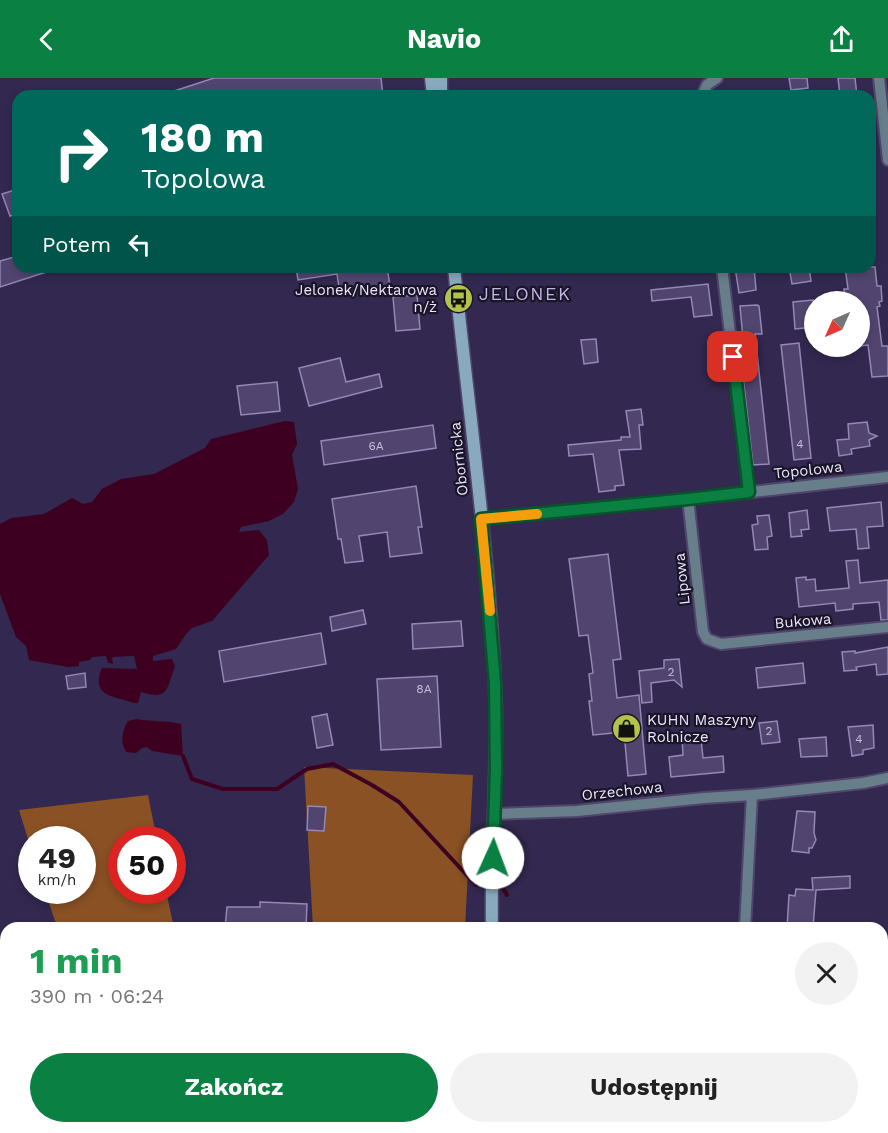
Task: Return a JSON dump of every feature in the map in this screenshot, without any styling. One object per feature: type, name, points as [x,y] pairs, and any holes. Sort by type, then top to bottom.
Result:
[{"type":"main road","name":"Obornicka","points":[[455,273],[481,519],[495,683],[492,922]]},
{"type":"main road","name":"Obornicka","points":[[488,922],[491,899]]},
{"type":"street","points":[[705,90],[707,85],[717,78]]},
{"type":"street","points":[[879,78],[888,160]]},
{"type":"street","points":[[723,273],[749,492]]},
{"type":"street","name":"Topolowa","points":[[481,519],[888,477]]},
{"type":"street","name":"Lipowa","points":[[688,499],[703,632],[707,639],[721,644]]},
{"type":"street","name":"Bukowa","points":[[721,644],[888,627]]},
{"type":"street","name":"Orzechowa","points":[[495,814],[577,811],[752,795],[863,783],[888,777]]},
{"type":"street","points":[[745,922],[752,795]]},
{"type":"shaded area","points":[[285,421],[294,422],[297,444],[292,455],[298,489],[294,502],[283,514],[269,521],[241,527],[239,532],[259,530],[267,540],[269,555],[212,621],[192,628],[176,649],[153,656],[153,661],[172,659],[175,666],[168,687],[162,694],[141,692],[138,703],[134,703],[106,694],[102,690],[99,678],[102,668],[137,669],[134,656],[112,657],[113,664],[108,663],[106,656],[92,657],[90,660],[79,662],[79,666],[68,667],[29,660],[26,646],[16,637],[0,594],[0,524],[11,518],[44,514],[72,498],[83,504],[92,502],[102,489],[121,479],[154,474],[205,448],[211,439]]},
{"type":"shaded area","points":[[137,719],[181,724],[183,756],[152,751],[147,747],[136,753],[126,752],[122,740],[124,729],[128,721]]},
{"type":"shaded area","points":[[304,767],[473,775],[465,922],[313,922]]},
{"type":"shaded area","points":[[148,795],[154,826],[108,826],[108,904],[169,904],[173,922],[56,922],[49,904],[96,904],[96,826],[24,826],[19,810]]},
{"type":"building","points":[[214,78],[381,78],[382,90],[177,90]]},
{"type":"building","points":[[789,78],[807,78],[808,88],[791,90]]},
{"type":"building","points":[[838,78],[855,78],[856,90],[839,90]]},
{"type":"building","points":[[12,191],[12,216],[10,216],[2,194]]},
{"type":"building","points":[[12,258],[12,273],[44,273],[0,287],[0,261]]},
{"type":"building","points":[[297,273],[388,273],[390,286],[340,294],[337,274],[298,280]]},
{"type":"building","points":[[736,273],[755,273],[756,290],[739,293]]},
{"type":"building","points":[[790,273],[810,273],[811,281],[792,284]]},
{"type":"building","points":[[846,273],[876,273],[877,286],[881,286],[882,301],[877,307],[882,346],[888,346],[888,376],[872,377],[870,357],[870,291],[844,291],[844,289],[848,289]]},
{"type":"building","points":[[708,284],[712,315],[694,317],[691,297],[652,301],[651,290]]},
{"type":"building","points":[[417,295],[420,329],[396,331],[393,297]]},
{"type":"building","points":[[804,301],[804,328],[795,329],[793,302]]},
{"type":"building","points":[[740,306],[759,306],[762,334],[755,334],[769,464],[753,465],[740,350],[744,350]]},
{"type":"building","points":[[596,339],[598,362],[584,364],[581,340]]},
{"type":"building","points":[[799,343],[811,458],[794,460],[781,345]]},
{"type":"building","points":[[340,358],[346,382],[379,374],[382,387],[309,406],[299,368]]},
{"type":"building","points":[[277,382],[280,411],[241,415],[237,386]]},
{"type":"building","points":[[641,409],[643,425],[639,425],[641,449],[619,450],[624,485],[615,486],[615,490],[599,492],[593,454],[569,456],[568,445],[621,440],[621,437],[630,437],[626,411]]},
{"type":"building","points":[[867,422],[869,433],[877,436],[869,440],[870,446],[851,449],[852,454],[839,456],[837,440],[849,439],[848,424]]},
{"type":"building","points":[[433,425],[436,448],[324,465],[321,441]]},
{"type":"building","points":[[416,486],[422,527],[418,527],[422,553],[390,557],[387,532],[359,536],[363,561],[345,563],[341,539],[338,539],[332,499]]},
{"type":"building","points":[[881,502],[883,526],[867,527],[869,548],[858,549],[856,529],[830,531],[827,508]]},
{"type":"building","points":[[807,510],[809,529],[801,530],[802,536],[791,537],[789,513]]},
{"type":"building","points":[[769,515],[772,536],[767,537],[768,549],[755,550],[752,525],[758,524],[757,516]]},
{"type":"building","points":[[608,554],[621,659],[613,660],[617,698],[639,695],[646,774],[628,776],[624,732],[593,735],[589,674],[593,673],[588,635],[579,636],[569,559]]},
{"type":"building","points":[[858,560],[860,583],[888,580],[888,620],[881,620],[879,602],[853,604],[853,609],[836,611],[835,603],[799,607],[796,578],[815,579],[816,591],[849,588],[846,561]]},
{"type":"building","points":[[363,610],[366,624],[332,631],[330,617]]},
{"type":"building","points":[[461,621],[463,646],[413,649],[412,624]]},
{"type":"building","points":[[321,633],[326,664],[224,682],[219,651]]},
{"type":"building","points":[[888,647],[888,674],[877,675],[876,664],[856,667],[857,670],[844,671],[842,652],[855,651],[855,653]]},
{"type":"building","points":[[679,659],[682,687],[674,680],[651,683],[652,702],[642,703],[639,671],[664,668],[664,660]]},
{"type":"building","points":[[803,663],[805,683],[758,688],[756,668]]},
{"type":"building","points":[[85,673],[86,687],[68,689],[66,676]]},
{"type":"building","points":[[437,676],[441,747],[381,750],[377,679]]},
{"type":"building","points":[[327,714],[333,745],[317,748],[312,717]]},
{"type":"building","points":[[777,721],[780,742],[762,744],[759,723]]},
{"type":"building","points":[[873,725],[874,748],[863,750],[863,754],[852,756],[848,727]]},
{"type":"building","points":[[698,736],[701,739],[703,758],[723,756],[724,772],[671,777],[669,757],[683,755],[682,739]]},
{"type":"building","points":[[826,737],[827,756],[801,757],[799,739]]},
{"type":"building","points":[[308,806],[326,807],[324,831],[307,830]]},
{"type":"building","points":[[797,811],[815,812],[816,840],[812,848],[809,848],[809,853],[792,851]]},
{"type":"building","points":[[850,876],[850,888],[816,890],[813,922],[787,922],[789,895],[795,896],[796,889],[813,890],[812,878]]},
{"type":"building","points":[[260,902],[307,904],[306,922],[226,922],[227,907],[260,907]]},
{"type":"waterway","points":[[183,756],[192,779],[223,789],[277,789],[307,769],[333,764],[399,802],[476,885]]},
{"type":"waterway","points":[[503,888],[507,895]]},
{"type":"slow traffic","points":[[490,611],[481,519],[537,514]]},
{"type":"place","name":"Jelonek/Nektarowa n/ż","points":[[458,299]]},
{"type":"place","name":"KUHN Maszyny Rolnicze","points":[[626,729]]},
{"type":"district","name":"JELONEK","points":[[525,293]]},
{"type":"route","points":[[493,858],[496,769],[495,683],[481,519],[749,492],[733,357]]}]
